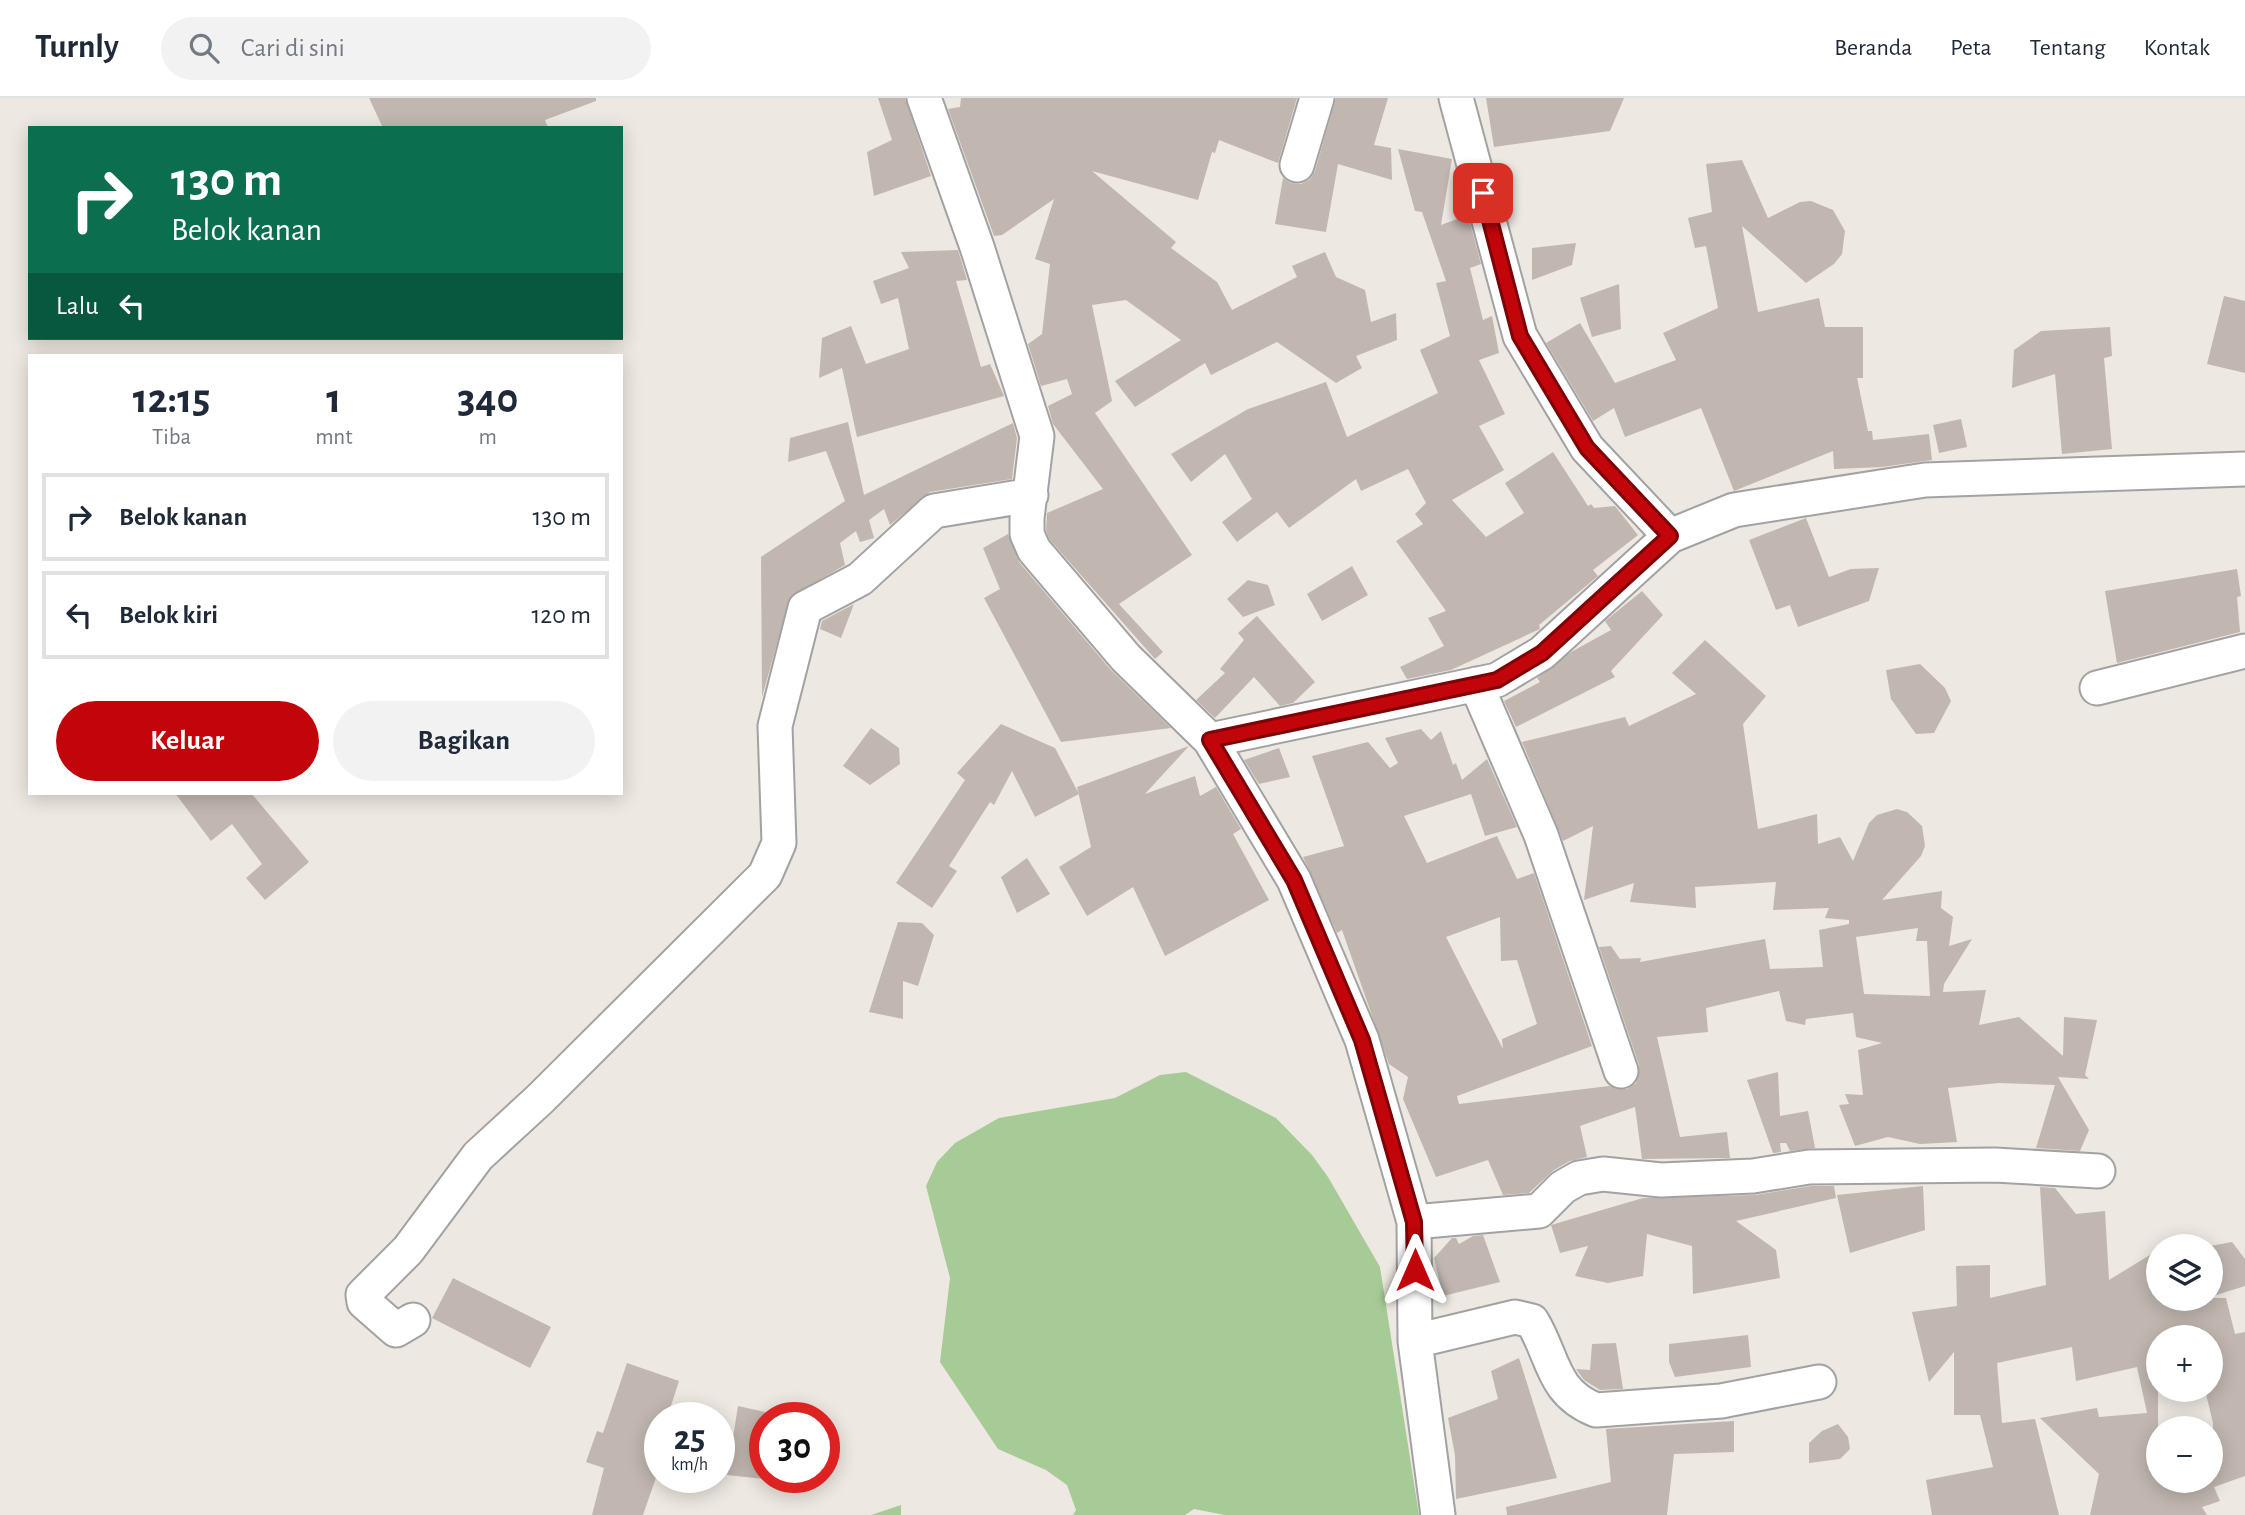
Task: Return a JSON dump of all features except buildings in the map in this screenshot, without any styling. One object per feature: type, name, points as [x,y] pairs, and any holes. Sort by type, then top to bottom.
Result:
[{"type":"street","points":[[924,98],[982,260],[1037,436],[1027,534],[1034,550],[1126,658],[1210,740],[1294,880],[1362,1040],[1414,1222],[1415,1341],[1438,1515]]},
{"type":"street","points":[[1297,165],[1317,98]]},
{"type":"street","points":[[1456,98],[1520,336],[1587,448],[1670,536]]},
{"type":"street","points":[[1210,740],[1497,680],[1542,653],[1670,536],[1734,510],[1925,480],[2245,469]]},
{"type":"street","points":[[413,1320],[396,1330],[364,1302],[363,1295],[408,1250],[478,1156],[540,1099],[765,875],[779,843],[775,726],[805,608],[860,579],[934,510],[1031,495]]},
{"type":"street","points":[[2097,688],[2245,651]]},
{"type":"street","points":[[1476,684],[1541,835],[1621,1071]]},
{"type":"street","points":[[1414,1222],[1539,1210],[1563,1187],[1579,1178],[1603,1174],[1661,1180],[1753,1176],[1809,1167],[1995,1165],[2098,1171]]},
{"type":"street","points":[[1415,1341],[1515,1317],[1532,1321],[1567,1392],[1578,1403],[1596,1409],[1721,1401],[1819,1382]]},
{"type":"green space","points":[[1186,1072],[1276,1118],[1312,1155],[1328,1177],[1380,1267],[1419,1515],[1225,1515],[1194,1509],[1185,1515],[1073,1515],[1076,1510],[1067,1485],[1046,1470],[998,1449],[940,1362],[950,1278],[926,1186],[937,1162],[955,1143],[999,1118],[1115,1098],[1160,1075]]},
{"type":"green space","points":[[901,1505],[901,1515],[871,1515]]},
{"type":"route","points":[[1415,1270],[1414,1222],[1362,1040],[1294,880],[1210,740],[1497,680],[1542,653],[1586,616],[1626,574],[1670,536],[1587,448],[1520,336],[1483,193]]}]
